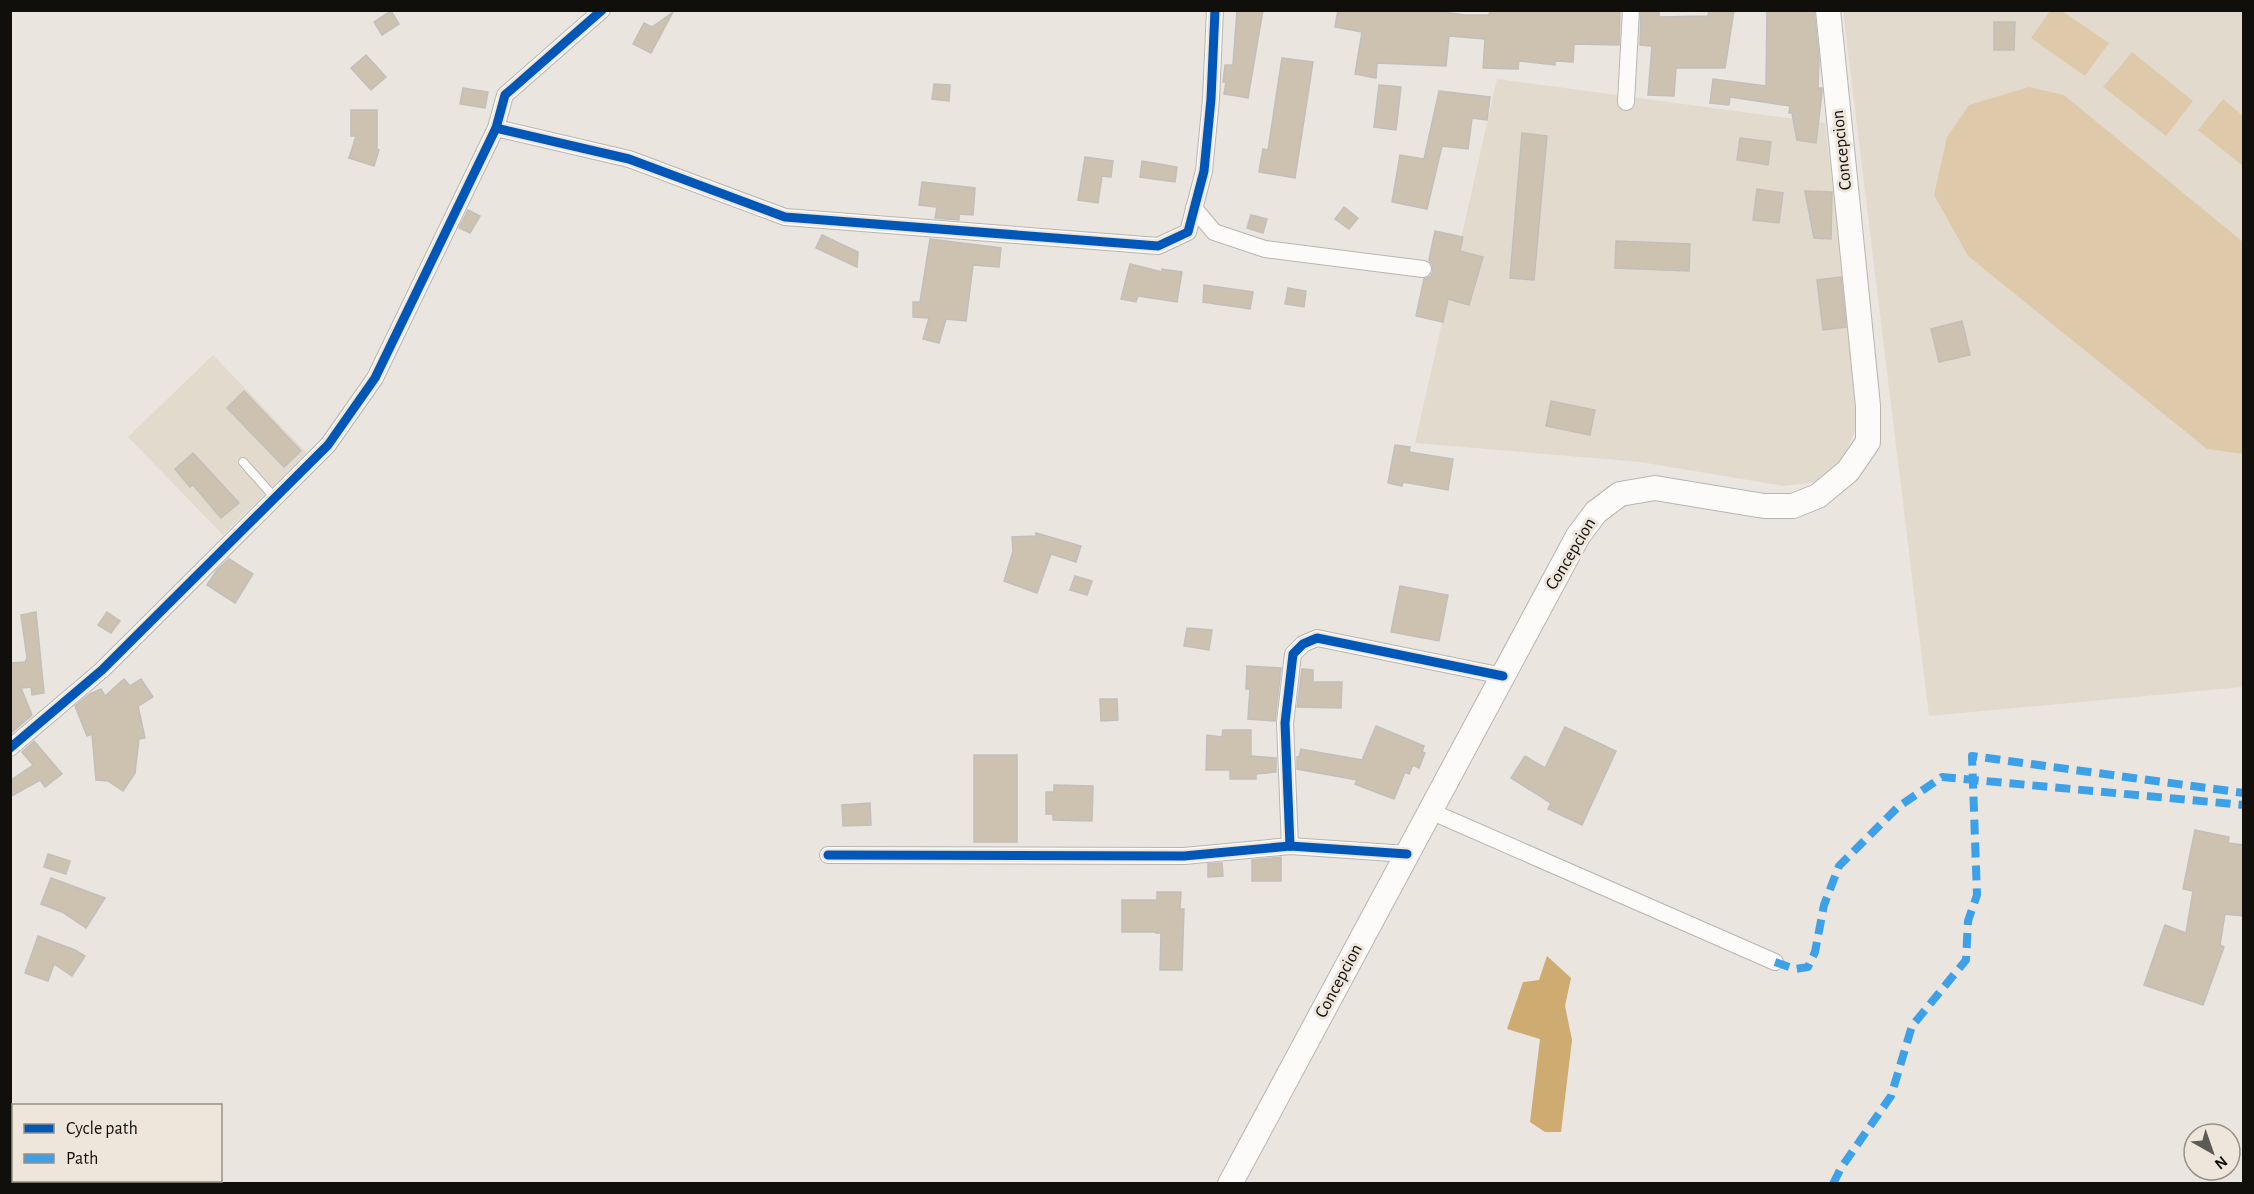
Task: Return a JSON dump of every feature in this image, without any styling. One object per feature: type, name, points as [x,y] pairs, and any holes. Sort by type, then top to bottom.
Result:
[{"type":"main road","name":"Concepcion","points":[[1230,1184],[1578,536],[1596,512],[1620,494],[1655,488],[1764,506],[1793,506],[1818,496],[1848,471],[1868,442],[1868,406],[1828,10]]},
{"type":"street","points":[[10,748],[102,670],[328,445],[375,378],[496,128],[505,95],[602,10]]},
{"type":"street","points":[[496,128],[629,159],[785,217],[1158,246],[1188,232],[1204,171],[1211,99],[1215,10]]},
{"type":"street","points":[[1626,102],[1631,10]]},
{"type":"street","points":[[1194,208],[1214,232],[1265,249],[1423,269]]},
{"type":"street","points":[[1290,846],[1285,723],[1293,654],[1303,644],[1317,638],[1503,676]]},
{"type":"street","points":[[1430,811],[1774,962]]},
{"type":"street","points":[[828,855],[1184,856],[1290,846],[1407,855]]},
{"type":"lane","points":[[243,462],[274,498]]},
{"type":"shaded area","points":[[1843,11],[2243,11],[2243,687],[1929,716]]},
{"type":"shaded area","points":[[2050,11],[2062,11],[2109,43],[2085,76],[2031,38]]},
{"type":"shaded area","points":[[2132,52],[2193,101],[2166,136],[2103,87]]},
{"type":"shaded area","points":[[1497,79],[1825,123],[1853,352],[1858,424],[1839,467],[1814,482],[1784,486],[1640,462],[1415,443]]},
{"type":"shaded area","points":[[2029,87],[2064,95],[2243,242],[2243,454],[2207,449],[1968,256],[1934,195],[1947,137],[1969,105]]},
{"type":"shaded area","points":[[2223,99],[2243,116],[2243,166],[2198,130]]},
{"type":"shaded area","points":[[213,355],[307,453],[223,535],[128,437]]},
{"type":"shaded area","points":[[1547,956],[1571,978],[1565,1006],[1572,1040],[1561,1132],[1545,1132],[1530,1122],[1540,1039],[1507,1029],[1523,982],[1539,980]]},
{"type":"building","points":[[1237,10],[1263,10],[1248,98],[1224,94],[1225,65],[1233,65]]},
{"type":"building","points":[[1338,10],[1427,10],[1465,15],[1489,15],[1490,10],[1620,10],[1619,45],[1574,44],[1573,62],[1555,61],[1555,65],[1519,61],[1518,69],[1483,68],[1485,39],[1449,36],[1446,66],[1377,63],[1376,78],[1355,74],[1362,32],[1335,27]]},
{"type":"building","points":[[1659,10],[1659,17],[1708,16],[1709,10],[1734,10],[1725,68],[1676,68],[1674,96],[1648,95],[1652,46],[1640,45],[1641,11]]},
{"type":"building","points":[[1767,10],[1814,10],[1819,58],[1818,88],[1822,88],[1816,143],[1797,140],[1792,113],[1789,113],[1790,106],[1730,97],[1729,105],[1710,103],[1713,79],[1766,86]]},
{"type":"building","points":[[391,11],[399,24],[382,35],[374,22]]},
{"type":"building","points":[[673,12],[651,53],[633,44],[644,23],[652,27]]},
{"type":"building","points":[[1994,22],[2015,22],[2014,50],[1994,50]]},
{"type":"building","points":[[366,55],[386,77],[371,90],[351,68]]},
{"type":"building","points":[[1282,58],[1313,62],[1295,178],[1259,172],[1263,149],[1268,150]]},
{"type":"building","points":[[934,84],[950,85],[949,101],[932,99]]},
{"type":"building","points":[[1379,85],[1401,87],[1396,130],[1374,127]]},
{"type":"building","points":[[463,88],[488,92],[485,108],[460,104]]},
{"type":"building","points":[[1439,91],[1490,97],[1487,120],[1472,118],[1468,149],[1442,146],[1427,209],[1392,202],[1400,155],[1424,159]]},
{"type":"building","points":[[351,110],[377,110],[377,149],[379,150],[374,166],[349,158],[356,136],[351,136]]},
{"type":"building","points":[[1522,133],[1547,136],[1534,280],[1510,278]]},
{"type":"building","points":[[1740,138],[1771,142],[1768,165],[1737,160]]},
{"type":"building","points":[[1085,157],[1113,161],[1111,177],[1102,176],[1098,203],[1078,200]]},
{"type":"building","points":[[1142,161],[1177,167],[1175,182],[1140,177]]},
{"type":"building","points":[[922,182],[975,188],[973,215],[959,214],[959,220],[935,218],[937,207],[919,205]]},
{"type":"building","points":[[1757,189],[1783,193],[1779,223],[1753,220]]},
{"type":"building","points":[[1805,191],[1832,192],[1831,239],[1814,238]]},
{"type":"building","points":[[1344,207],[1358,218],[1349,229],[1335,219]]},
{"type":"building","points":[[468,210],[480,216],[470,233],[459,228]]},
{"type":"building","points":[[1251,215],[1267,219],[1263,233],[1247,228]]},
{"type":"building","points":[[1435,231],[1463,237],[1460,251],[1483,257],[1469,305],[1448,299],[1443,322],[1416,316],[1424,279],[1431,276],[1433,271],[1429,260]]},
{"type":"building","points":[[822,235],[858,252],[857,267],[816,248]]},
{"type":"building","points":[[930,239],[1001,248],[999,267],[973,265],[966,321],[946,319],[939,343],[923,339],[929,318],[913,317],[913,302],[920,302]]},
{"type":"building","points":[[1616,241],[1690,244],[1689,271],[1615,268]]},
{"type":"building","points":[[1130,264],[1162,272],[1162,269],[1182,272],[1177,302],[1138,296],[1136,302],[1121,299]]},
{"type":"building","points":[[1841,277],[1846,327],[1823,330],[1817,280]]},
{"type":"building","points":[[1204,285],[1253,292],[1250,309],[1203,302]]},
{"type":"building","points":[[1288,288],[1306,291],[1304,307],[1285,304]]},
{"type":"building","points":[[1962,321],[1970,355],[1939,362],[1931,329]]},
{"type":"building","points":[[244,391],[301,451],[284,467],[227,408]]},
{"type":"building","points":[[1551,401],[1595,410],[1590,435],[1546,426]]},
{"type":"building","points":[[1395,445],[1410,447],[1409,452],[1453,459],[1448,490],[1403,482],[1402,486],[1388,483]]},
{"type":"building","points":[[193,453],[239,503],[221,518],[193,485],[190,487],[175,469]]},
{"type":"building","points":[[1036,533],[1081,546],[1076,562],[1051,554],[1037,593],[1004,581],[1013,551],[1012,537],[1036,536]]},
{"type":"building","points":[[229,559],[253,574],[235,603],[207,585],[217,570]]},
{"type":"building","points":[[1075,576],[1092,581],[1087,595],[1070,590]]},
{"type":"building","points":[[1400,586],[1448,595],[1439,641],[1391,632]]},
{"type":"building","points":[[36,612],[44,693],[32,695],[31,687],[21,688],[32,715],[10,734],[10,663],[25,662],[27,658],[21,615]]},
{"type":"building","points":[[107,612],[120,621],[111,633],[98,625]]},
{"type":"building","points":[[1187,628],[1212,630],[1209,650],[1184,646]]},
{"type":"building","points":[[1247,666],[1281,668],[1275,721],[1248,719],[1250,689],[1246,689]]},
{"type":"building","points":[[1302,669],[1313,670],[1313,682],[1342,682],[1341,708],[1297,707]]},
{"type":"building","points":[[124,679],[130,686],[141,679],[153,697],[138,706],[145,738],[139,739],[135,773],[123,791],[108,781],[96,780],[92,734],[87,736],[75,706],[90,694],[101,689],[105,696]]},
{"type":"building","points":[[1100,699],[1117,699],[1118,720],[1101,721]]},
{"type":"building","points":[[1376,726],[1424,746],[1422,752],[1425,753],[1419,768],[1413,765],[1409,774],[1405,772],[1394,799],[1355,784],[1357,780],[1297,769],[1297,757],[1301,749],[1362,760]]},
{"type":"building","points":[[1565,727],[1616,751],[1582,825],[1548,809],[1551,803],[1511,778],[1525,756],[1545,768]]},
{"type":"building","points":[[1223,730],[1251,730],[1251,756],[1276,758],[1276,772],[1256,774],[1256,779],[1230,779],[1230,770],[1206,770],[1207,735],[1222,737]]},
{"type":"building","points":[[34,741],[62,774],[45,787],[40,780],[10,797],[10,781],[33,765],[22,752]]},
{"type":"building","points":[[974,755],[1017,755],[1017,842],[974,842]]},
{"type":"building","points":[[1054,785],[1093,786],[1092,821],[1053,820],[1053,814],[1046,814],[1046,792],[1054,792]]},
{"type":"building","points":[[870,803],[871,825],[843,826],[842,805]]},
{"type":"building","points":[[2195,830],[2229,837],[2228,843],[2244,845],[2244,916],[2225,914],[2220,945],[2224,947],[2203,1005],[2144,985],[2165,925],[2186,933],[2193,891],[2183,889]]},
{"type":"building","points":[[48,854],[70,861],[66,874],[44,867]]},
{"type":"building","points":[[1281,857],[1281,881],[1252,881],[1252,860]]},
{"type":"building","points":[[1222,863],[1223,876],[1208,877],[1208,864]]},
{"type":"building","points":[[51,878],[105,898],[86,928],[62,912],[41,904]]},
{"type":"building","points":[[1157,892],[1181,892],[1180,909],[1184,909],[1182,970],[1160,970],[1161,933],[1122,932],[1122,900],[1157,900]]},
{"type":"building","points":[[38,936],[85,956],[72,976],[54,964],[48,981],[25,973]]},
{"type":"marked path","points":[[1833,1184],[1841,1168],[1891,1096],[1912,1026],[1966,960],[1968,921],[1977,895],[1972,756],[2244,793]]},
{"type":"marked path","points":[[1775,962],[1795,969],[1808,967],[1815,952],[1824,905],[1839,866],[1898,807],[1942,777],[2244,805]]},
{"type":"cycle path","points":[[10,748],[102,670],[328,445],[375,378],[496,128],[505,95],[602,10]]},
{"type":"cycle path","points":[[496,128],[629,159],[785,217],[1158,246],[1188,232],[1204,171],[1211,99],[1215,10]]},
{"type":"cycle path","points":[[1290,846],[1285,723],[1293,654],[1303,644],[1317,638],[1503,676]]},
{"type":"cycle path","points":[[828,855],[1184,856],[1290,846],[1407,854]]}]
